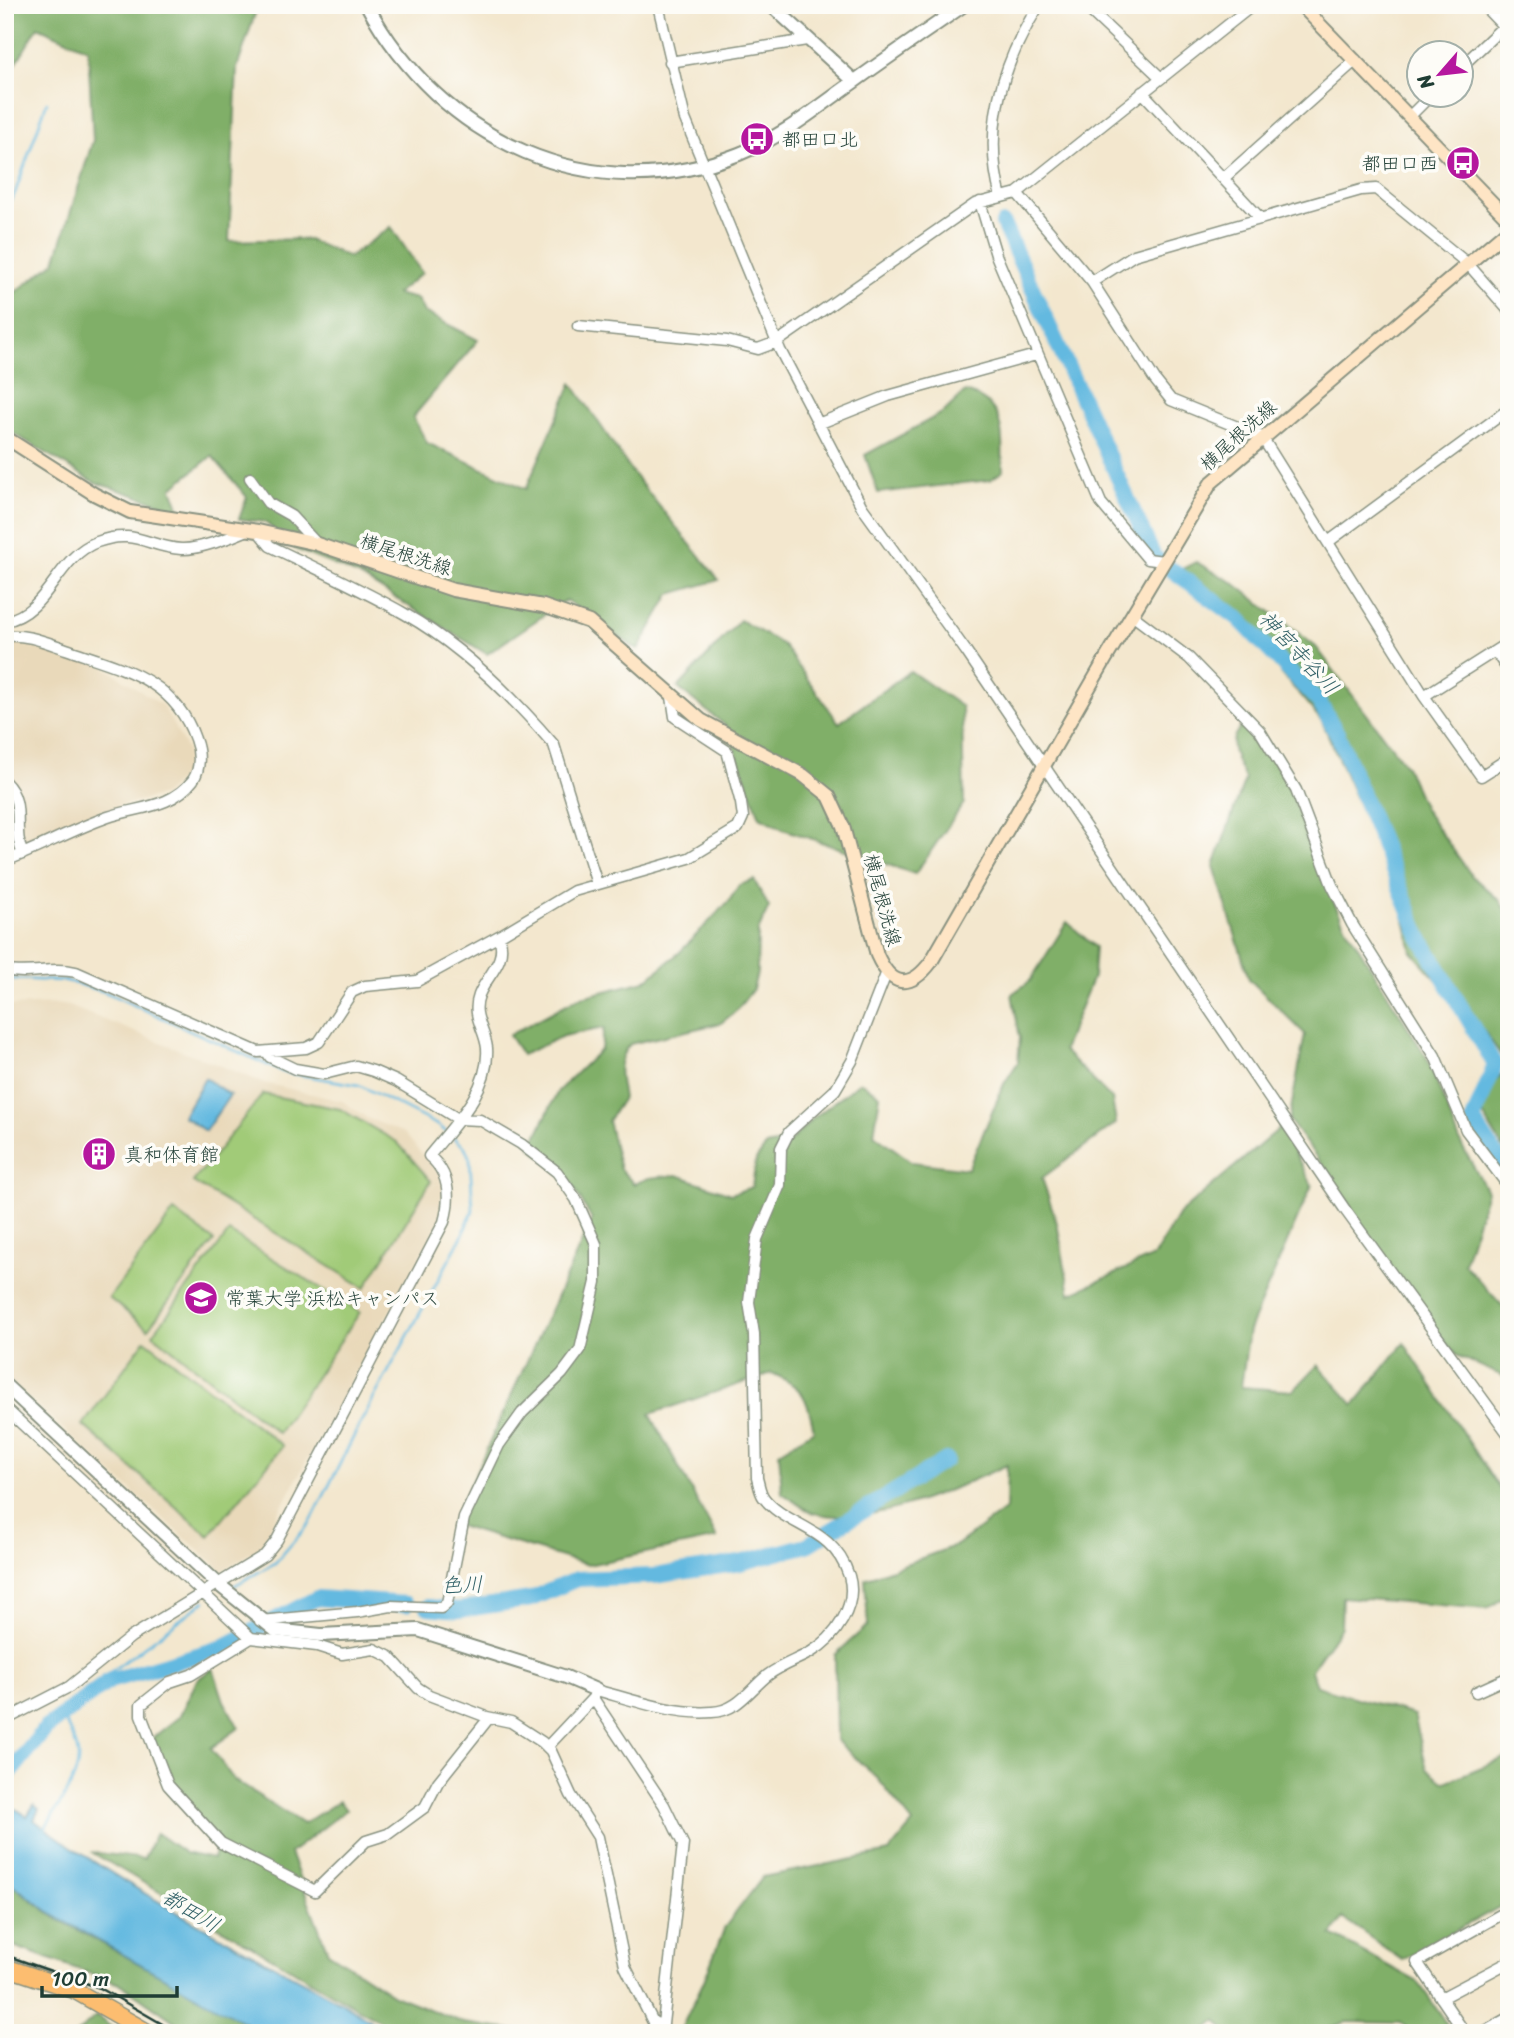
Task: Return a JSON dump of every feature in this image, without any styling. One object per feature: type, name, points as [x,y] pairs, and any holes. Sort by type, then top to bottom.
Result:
[{"type":"highway","points":[[5,1967],[74,1990],[149,2033]]},
{"type":"main road","points":[[1301,5],[1509,220]]},
{"type":"main road","name":"横尾根洗線","points":[[5,437],[93,494],[130,512],[317,544],[453,590],[543,606],[589,622],[618,645],[673,697],[722,734],[803,775],[829,796],[843,826],[877,955],[886,974],[907,982],[926,970],[1042,766],[1211,483],[1509,229]]},
{"type":"street","points":[[367,5],[387,41],[410,71],[437,98],[470,124],[504,143],[578,168],[622,174],[703,165],[740,154],[787,130],[964,5]]},
{"type":"street","points":[[658,5],[685,119],[703,165],[777,342],[862,507],[966,651],[1346,1211],[1509,1435]]},
{"type":"street","points":[[771,5],[854,81]]},
{"type":"street","points":[[1001,197],[993,169],[992,137],[997,99],[1020,36],[1039,5]]},
{"type":"street","points":[[1084,5],[1160,77]]},
{"type":"street","points":[[578,326],[727,341],[758,349],[777,342],[980,202],[1017,193],[1253,5]]},
{"type":"street","points":[[1476,53],[1507,26],[1483,5]]},
{"type":"street","points":[[670,62],[807,40]]},
{"type":"street","points":[[1224,178],[1356,60]]},
{"type":"street","points":[[1142,92],[1261,219]]},
{"type":"street","points":[[1410,116],[1418,108]]},
{"type":"street","points":[[1092,282],[1134,255],[1361,190],[1376,190],[1468,264],[1509,311]]},
{"type":"street","points":[[1017,193],[1092,282],[1155,380],[1171,400],[1262,438],[1424,696],[1481,776],[1509,758]]},
{"type":"street","points":[[980,202],[996,255],[1036,355],[1068,418],[1070,434],[1101,503],[1148,559],[1163,561]]},
{"type":"street","points":[[818,424],[888,396],[1036,355]]},
{"type":"street","points":[[1328,542],[1507,411]]},
{"type":"street","points":[[250,478],[268,503],[291,516],[317,544]]},
{"type":"street","points":[[5,621],[29,613],[71,561],[95,543],[126,536],[182,549],[253,531],[270,546],[407,615],[449,645],[538,727],[554,745],[597,884]]},
{"type":"street","points":[[1132,615],[1207,674],[1267,741],[1296,790],[1332,885],[1352,924],[1435,1056],[1466,1130],[1509,1187]]},
{"type":"street","points":[[5,636],[25,634],[107,660],[151,683],[166,694],[184,716],[197,743],[200,761],[195,777],[184,790],[167,801],[109,817],[5,861]]},
{"type":"street","points":[[1424,696],[1509,642]]},
{"type":"street","points":[[1496,651],[1509,671]]},
{"type":"street","points":[[5,970],[14,972],[61,968],[76,972],[258,1052],[306,1048],[319,1042],[352,992],[365,986],[417,981],[574,891],[689,858],[738,828],[743,817],[727,751],[674,717],[673,697]]},
{"type":"street","points":[[5,782],[19,805],[17,839],[23,854]]},
{"type":"street","points":[[5,1720],[69,1687],[131,1637],[265,1555],[277,1540],[444,1222],[449,1205],[448,1189],[439,1164],[429,1156],[470,1105],[486,1063],[487,1045],[476,1010],[479,994],[497,968],[501,954],[499,936]]},
{"type":"street","points":[[5,1385],[218,1584],[260,1622],[275,1630],[296,1634],[418,1630],[566,1677],[595,1694],[681,1710],[714,1713],[737,1704],[768,1675],[813,1651],[837,1629],[848,1608],[849,1577],[828,1542],[762,1497],[757,1478],[754,1334],[749,1302],[757,1239],[780,1185],[781,1148],[789,1132],[835,1090],[852,1061],[876,993],[886,974]]},
{"type":"street","points":[[260,1622],[358,1612],[371,1608],[444,1606],[452,1588],[464,1518],[499,1445],[522,1413],[562,1374],[580,1350],[596,1282],[598,1256],[592,1231],[576,1199],[557,1172],[521,1144],[480,1120],[458,1119],[396,1081],[373,1072],[356,1066],[324,1074],[295,1069],[270,1057],[267,1052]]},
{"type":"street","points":[[5,1408],[251,1639]]},
{"type":"street","points":[[489,1718],[438,1782],[425,1807],[388,1834],[366,1841],[315,1891],[221,1843],[168,1784],[141,1715],[141,1705],[170,1682],[191,1675],[251,1639],[317,1646],[342,1654],[374,1649],[390,1657],[418,1688],[429,1695],[528,1731],[547,1747],[571,1795],[598,1837],[625,1966],[653,2022],[661,2029]]},
{"type":"street","points":[[1476,1692],[1509,1676]]},
{"type":"street","points":[[547,1747],[595,1694]]},
{"type":"street","points":[[595,1694],[664,1805],[683,1844],[661,2029]]},
{"type":"street","points":[[1465,2033],[1417,1962],[1509,1910]]},
{"type":"street","points":[[1441,1998],[1509,1962]]},
{"type":"street","points":[[1482,2033],[1509,2018]]},
{"type":"shaded area","points":[[5,640],[102,665],[163,706],[187,750],[186,773],[164,795],[107,809],[5,848]]},
{"type":"shaded area","name":"常葉大学 浜松キャンパス","points":[[5,1006],[69,1006],[264,1083],[342,1101],[367,1118],[404,1133],[439,1174],[443,1190],[440,1219],[259,1548],[222,1571],[5,1377]]},
{"type":"green space","points":[[5,5],[258,5],[237,68],[229,241],[306,239],[349,257],[391,227],[422,273],[396,294],[417,299],[424,312],[478,340],[413,417],[427,443],[526,489],[572,383],[634,475],[719,580],[670,594],[638,650],[566,600],[487,654],[358,575],[297,550],[265,522],[239,519],[247,497],[212,456],[172,488],[180,510],[94,482],[8,430],[5,300],[55,262],[93,140],[88,49],[38,27],[5,82]]},
{"type":"green space","points":[[965,392],[989,404],[995,413],[1001,433],[1003,471],[990,480],[878,493],[865,455],[944,412]]},
{"type":"green space","points":[[1196,562],[1234,583],[1316,647],[1406,766],[1424,809],[1472,876],[1500,901],[1509,917],[1509,1066],[1486,1034],[1412,952],[1401,901],[1322,721],[1259,647],[1182,569]]},
{"type":"green space","points":[[740,620],[783,645],[839,723],[910,671],[962,707],[964,803],[915,874],[783,829],[760,817],[726,726],[678,688]]},
{"type":"green space","points":[[1242,726],[1265,744],[1292,794],[1309,846],[1343,922],[1427,1058],[1461,1144],[1487,1191],[1464,1264],[1509,1313],[1509,1379],[1456,1355],[1385,1269],[1329,1174],[1289,1120],[1305,1034],[1249,979],[1214,866],[1245,779],[1233,751],[1234,739]]},
{"type":"green space","points":[[754,880],[769,907],[758,931],[757,973],[753,989],[736,1011],[721,1023],[630,1044],[622,1057],[620,1076],[623,1098],[608,1121],[620,1169],[634,1184],[649,1178],[677,1175],[731,1194],[752,1187],[756,1160],[766,1146],[791,1141],[811,1120],[860,1082],[880,1095],[874,1134],[912,1162],[968,1169],[1004,1084],[1018,1062],[1020,1038],[1012,994],[1030,981],[1067,922],[1095,947],[1093,977],[1063,1050],[1112,1099],[1116,1123],[1042,1178],[1057,1223],[1070,1294],[1154,1256],[1179,1214],[1281,1127],[1312,1185],[1249,1330],[1241,1387],[1293,1391],[1318,1365],[1354,1405],[1404,1343],[1509,1503],[1509,1594],[1487,1609],[1342,1597],[1341,1627],[1311,1670],[1316,1686],[1414,1715],[1427,1769],[1445,1782],[1509,1756],[1509,1902],[1402,1960],[1343,1918],[1332,1935],[1418,1982],[1453,2033],[1413,2033],[1401,2023],[1346,2022],[1316,2033],[1228,2033],[1217,2021],[1201,2033],[679,2033],[703,1983],[725,1927],[763,1877],[889,1852],[913,1823],[877,1778],[836,1740],[835,1655],[868,1625],[865,1579],[957,1545],[1006,1509],[1007,1465],[938,1495],[888,1511],[838,1516],[814,1513],[806,1509],[782,1493],[779,1452],[814,1430],[811,1418],[806,1401],[798,1389],[772,1373],[650,1414],[717,1538],[588,1565],[452,1524],[592,1220],[568,1177],[531,1147],[558,1091],[601,1049],[604,1028],[563,1036],[522,1055],[509,1035],[578,998],[645,981],[680,952],[729,901],[739,885]]},
{"type":"green space","points":[[1509,1067],[1509,1158],[1475,1102]]},
{"type":"green space","points":[[263,1094],[340,1109],[397,1142],[431,1181],[365,1288],[193,1182]]},
{"type":"green space","points":[[174,1211],[214,1241],[148,1329],[109,1298]]},
{"type":"green space","points":[[229,1232],[360,1312],[278,1433],[153,1334]]},
{"type":"green space","points":[[145,1340],[283,1446],[209,1536],[83,1425]]},
{"type":"green space","points":[[213,1668],[224,1701],[239,1728],[211,1748],[234,1780],[303,1824],[339,1801],[346,1810],[290,1853],[328,1952],[394,1995],[464,2023],[535,2033],[400,2033],[91,1852],[144,1859],[156,1833],[185,1853],[213,1859],[217,1840],[166,1781],[151,1739],[179,1717],[197,1680]]},
{"type":"green space","points":[[5,1880],[56,1918],[265,2033],[191,2033],[122,1985],[5,1943]]},
{"type":"green space","points":[[96,2016],[120,2033],[77,2033]]},
{"type":"water","points":[[205,1078],[230,1095],[205,1131],[183,1116]]},
{"type":"water","points":[[5,1802],[27,1816],[34,1805],[39,1809],[34,1820],[107,1870],[183,1916],[345,2005],[389,2033],[263,2033],[55,1916],[5,1879]]},
{"type":"waterway","points":[[5,209],[15,193],[47,102]]},
{"type":"waterway","name":"神宮寺谷川","points":[[1003,224],[1154,557],[1238,618],[1319,702],[1338,735],[1420,937],[1495,1065],[1473,1120],[1509,1175]]},
{"type":"waterway","points":[[5,979],[67,981],[105,992],[283,1072],[359,1085],[439,1126],[465,1147],[470,1159],[473,1210],[461,1238],[362,1420],[310,1523],[275,1563],[230,1588]]},
{"type":"waterway","name":"色川","points":[[428,1607],[459,1610],[531,1599],[577,1579],[654,1576],[740,1563],[807,1545],[946,1460]]},
{"type":"waterway","name":"色川","points":[[5,1779],[47,1727],[109,1681],[221,1648],[317,1598],[406,1604]]},
{"type":"waterway","points":[[44,1830],[66,1794],[78,1764],[76,1745],[61,1714],[65,1706],[205,1601]]},
{"type":"railway","points":[[5,1955],[100,1988],[178,2033]]},
{"type":"place","name":"都田口北","points":[[757,139]]},
{"type":"place","name":"都田口西","points":[[1463,163]]},
{"type":"place","name":"真和体育館","points":[[99,1154]]},
{"type":"place","name":"常葉大学 浜松キャンパス","points":[[201,1298]]},
{"type":"water label","name":"都田川","points":[[191,1911]]}]
